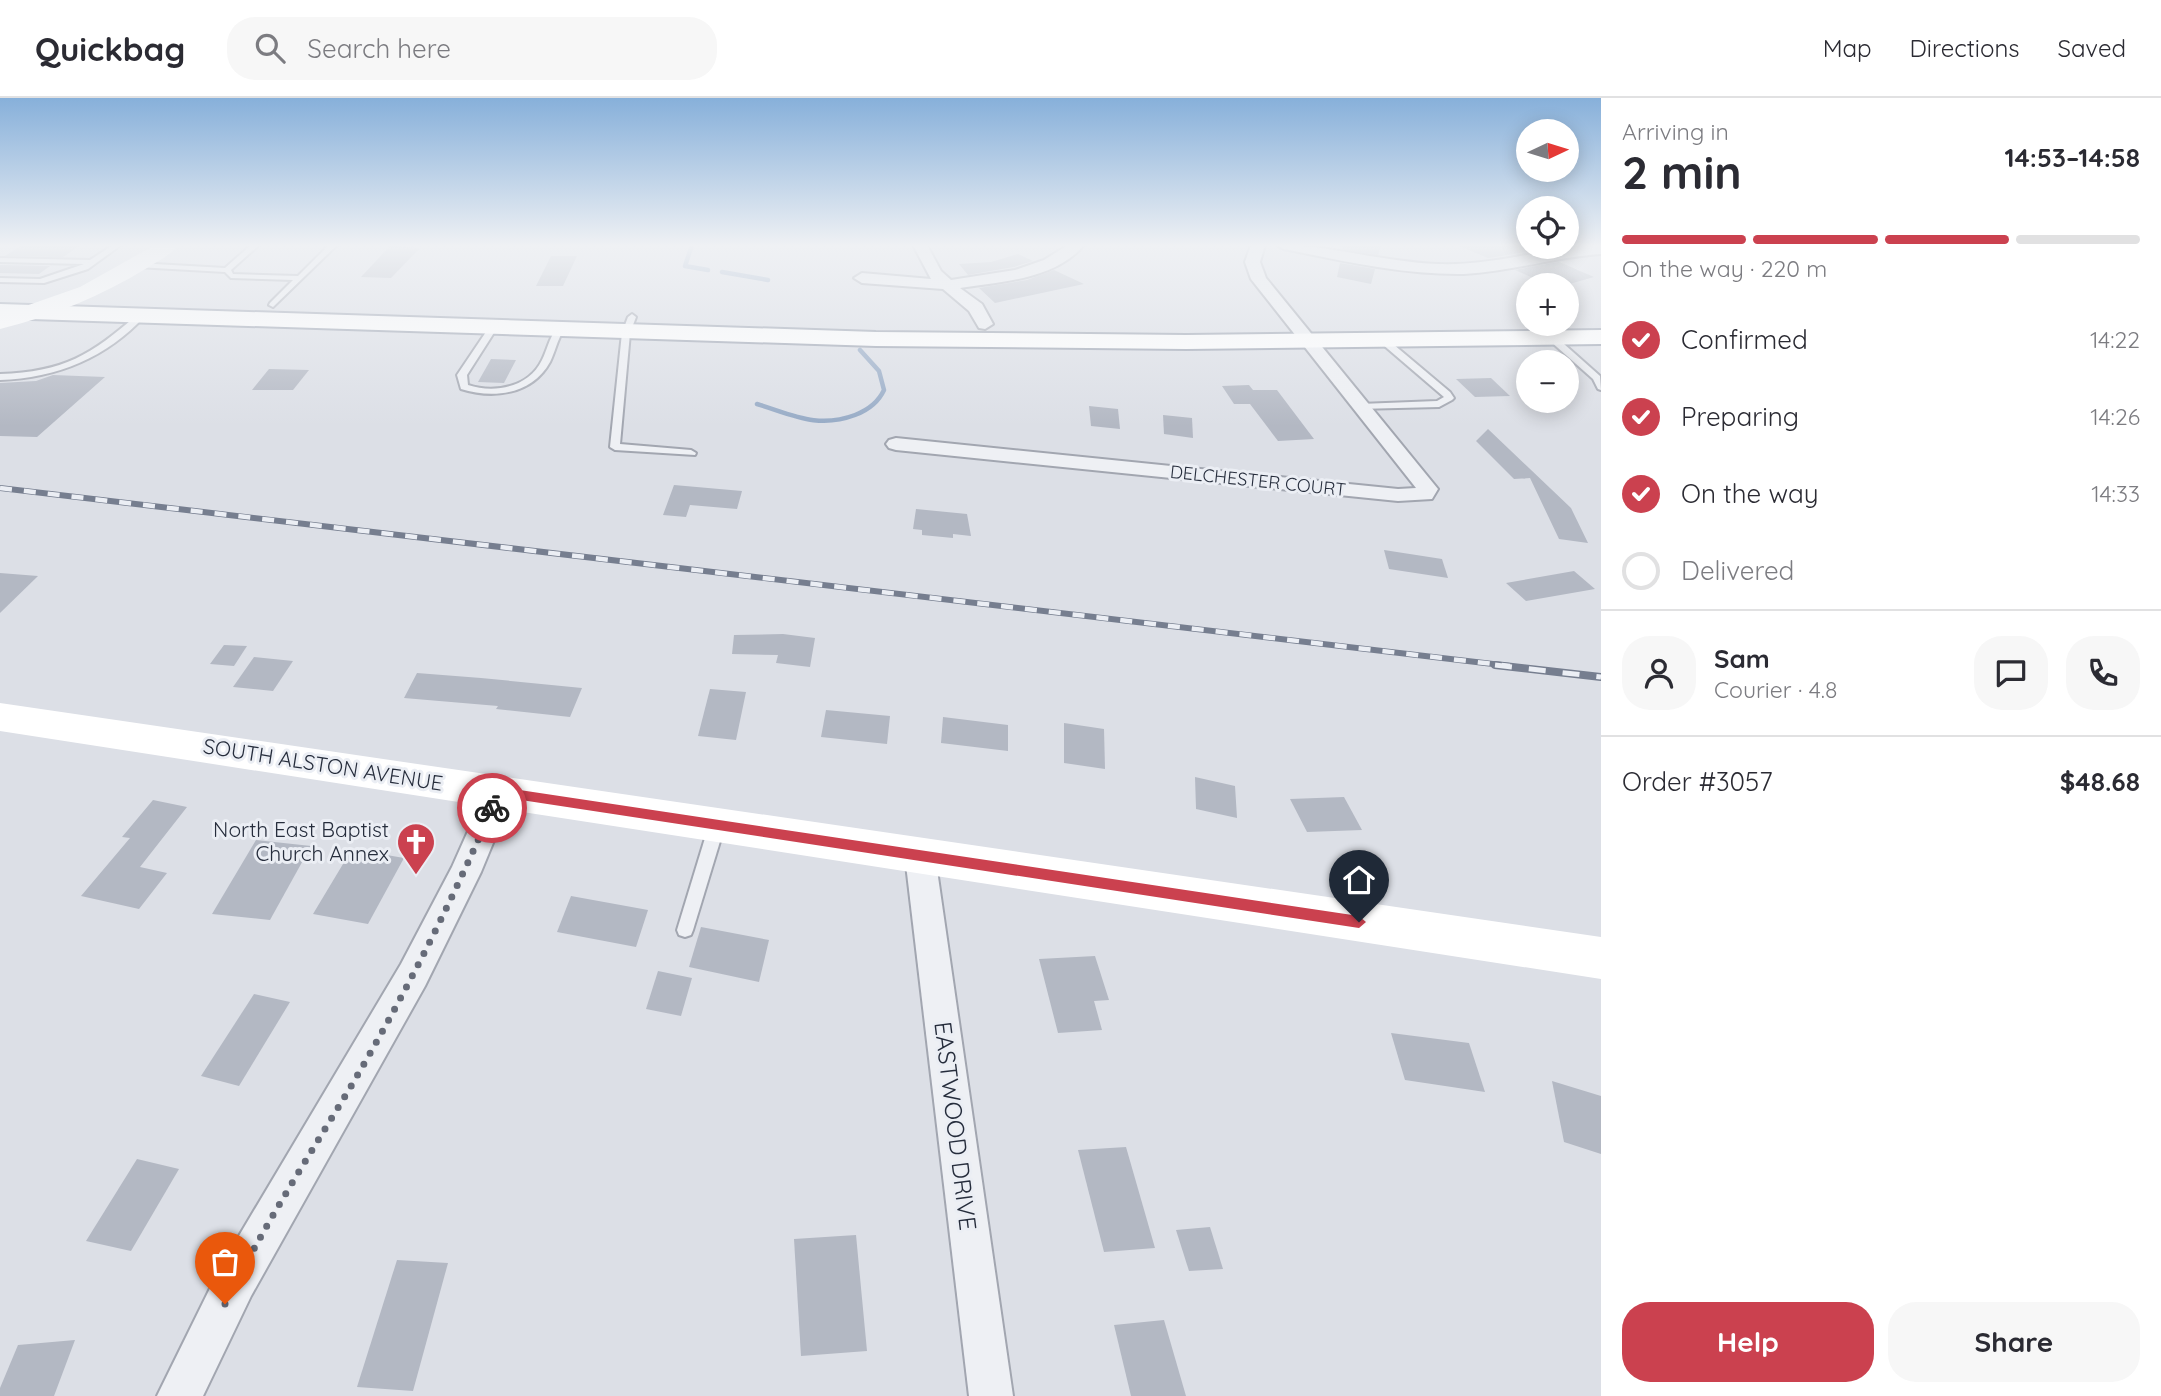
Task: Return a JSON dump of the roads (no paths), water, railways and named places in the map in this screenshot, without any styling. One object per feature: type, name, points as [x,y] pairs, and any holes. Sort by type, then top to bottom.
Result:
[{"type":"main road","points":[[0,322],[57,306]]},
{"type":"main road","points":[[284,306],[932,341],[1300,333],[1516,322]]},
{"type":"main road","points":[[0,311],[559,331],[629,325],[985,324],[1300,333],[1384,341],[1516,332]]},
{"type":"main road","points":[[1579,324],[1601,319]]},
{"type":"main road","points":[[1579,333],[1601,337]]},
{"type":"main road","name":"SOUTH ALSTON AVENUE","points":[[0,717],[1601,958]]},
{"type":"street","points":[[973,306],[985,324]]},
{"type":"street","name":"DELCHESTER COURT","points":[[896,444],[1398,495],[1424,494],[1427,489],[1422,482],[1279,306]]},
{"type":"street","points":[[179,1396],[236,1281],[413,975],[465,872],[499,792]]},
{"type":"street","name":"EASTWOOD DRIVE","points":[[920,856],[991,1396]]},
{"type":"lane","points":[[0,377],[18,377],[81,360],[100,350],[141,316]]},
{"type":"lane","points":[[629,325],[615,447],[691,453]]},
{"type":"lane","points":[[493,328],[462,375],[464,387],[478,393],[502,392],[528,382],[543,367],[559,331]]},
{"type":"lane","points":[[1564,336],[1601,387]]},
{"type":"lane","points":[[1360,407],[1439,404],[1449,398],[1384,341]]},
{"type":"lane","points":[[685,930],[716,825]]},
{"type":"waterway","points":[[757,404],[817,421],[842,419],[864,411],[876,402],[884,390],[879,371],[860,350]]},
{"type":"railway","points":[[0,488],[1510,666]]},
{"type":"railway","points":[[1495,665],[1601,677]]},
{"type":"place","name":"North East Baptist Church Annex","points":[[416,876]]}]
